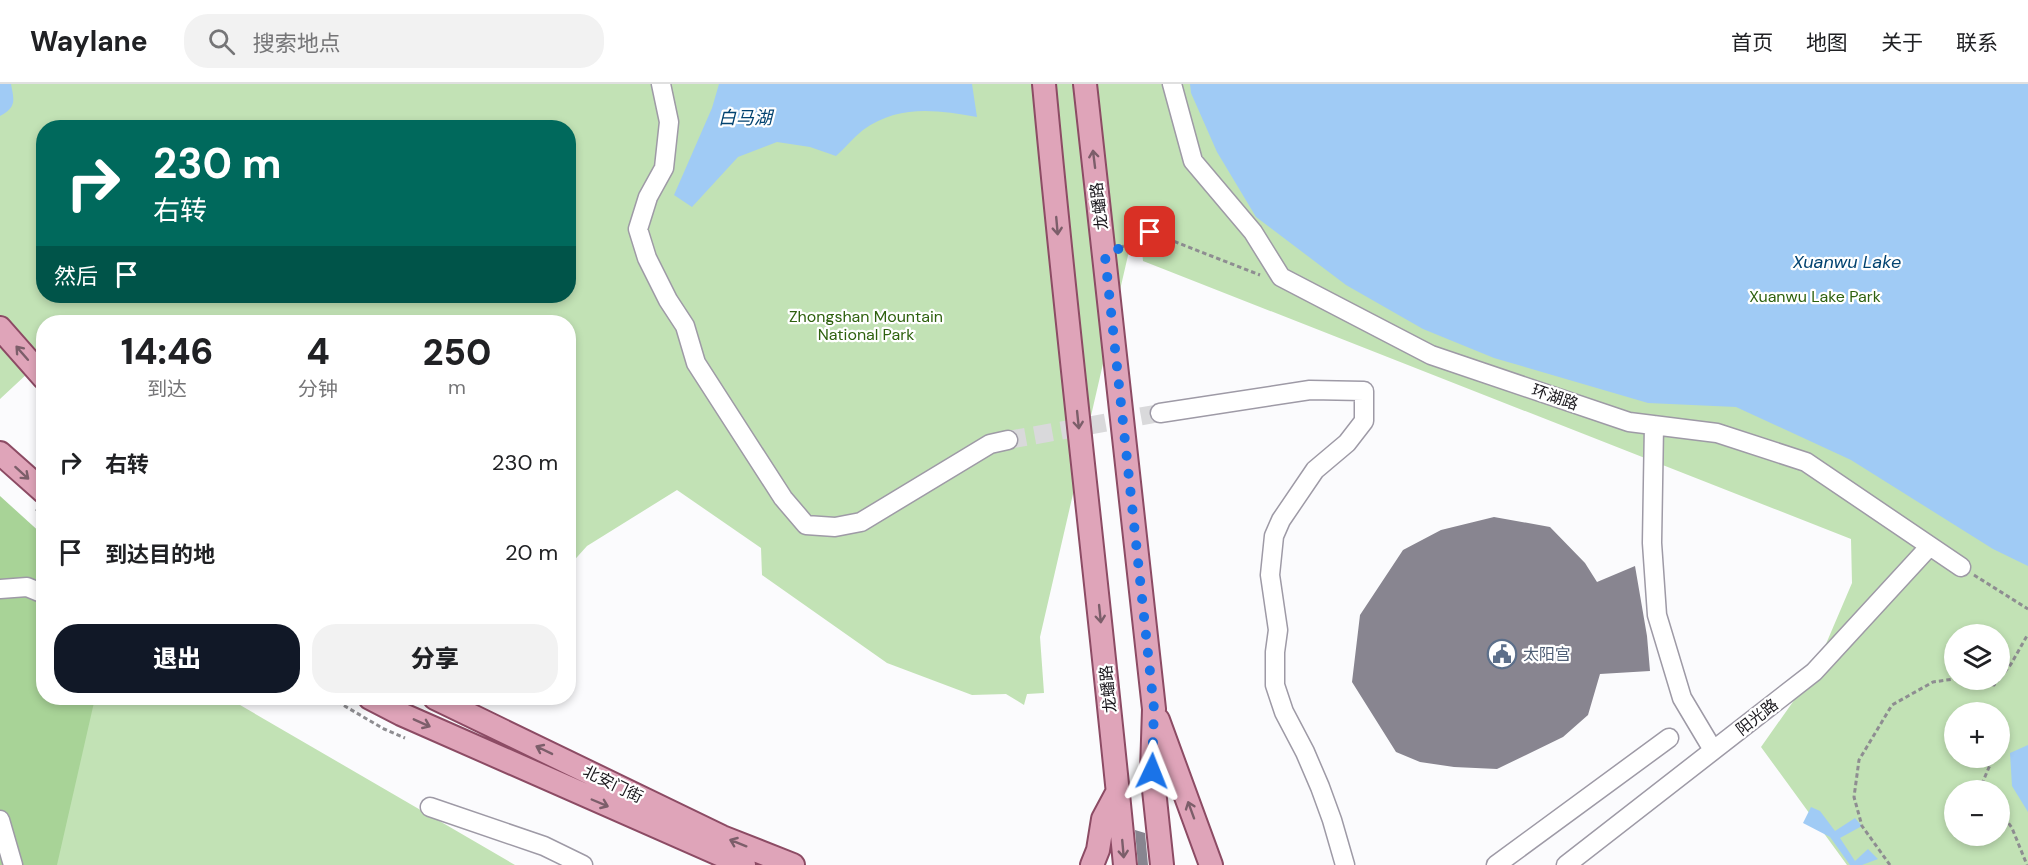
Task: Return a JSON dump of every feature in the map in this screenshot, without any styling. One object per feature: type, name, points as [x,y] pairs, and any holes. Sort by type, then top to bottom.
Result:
[{"type":"main road","name":"龙蟠路","points":[[1044,84],[1060,257],[1125,865]]},
{"type":"main road","name":"龙蟠路","points":[[1085,84],[1154,709],[1152,771],[1162,865]]},
{"type":"main road","points":[[0,328],[36,369]]},
{"type":"main road","points":[[0,453],[36,485]]},
{"type":"main road","points":[[384,705],[744,865]]},
{"type":"main road","name":"北安门街","points":[[449,705],[722,837],[793,865]]},
{"type":"main road","points":[[1154,709],[1211,865]]},
{"type":"main road","points":[[1092,865],[1098,850],[1102,819],[1118,791]]},
{"type":"street","points":[[661,84],[669,122],[664,168],[648,197],[638,229],[647,258],[668,300],[686,326],[696,363],[783,498],[806,525],[835,527],[861,522],[990,444],[1008,440]]},
{"type":"street","points":[[1172,84],[1193,161],[1253,232],[1281,277]]},
{"type":"street","name":"环湖路","points":[[1281,277],[1431,355],[1629,422],[1717,433],[1806,462],[1961,567]]},
{"type":"street","points":[[1160,413],[1310,390],[1364,391],[1364,421],[1347,443],[1314,470],[1281,520],[1274,536],[1270,575],[1278,630],[1275,685],[1284,712],[1305,752],[1320,788],[1345,865]]},
{"type":"street","points":[[1654,425],[1652,543],[1657,615],[1682,698],[1713,750]]},
{"type":"street","name":"阳光路","points":[[1566,865],[1814,672],[1929,547]]},
{"type":"street","points":[[0,589],[27,587],[36,591]]},
{"type":"street","points":[[1496,865],[1669,738]]},
{"type":"street","points":[[430,807],[544,846],[583,865]]},
{"type":"street","points":[[0,819],[13,865]]},
{"type":"path","points":[[1105,256],[1150,232],[1263,276],[1281,277]]},
{"type":"path","points":[[1961,567],[2028,609]]},
{"type":"path","points":[[2010,665],[2028,634]]},
{"type":"path","points":[[1890,865],[1862,826],[1854,797],[1859,760],[1892,705],[1933,682],[1944,680]]},
{"type":"path","points":[[2010,825],[2027,865]]},
{"type":"green space","name":"Zhongshan Mountain National Park","points":[[0,84],[2028,84],[2028,865],[1847,865],[1761,747],[1814,672],[1852,583],[1851,539],[1143,261],[1138,212],[1040,637],[1044,693],[1027,694],[1024,705],[1006,694],[972,695],[887,663],[762,575],[761,548],[677,490],[587,546],[576,558],[576,315],[36,315],[36,366],[0,399]]},
{"type":"green space","points":[[0,496],[36,529],[36,705],[93,705],[57,865],[0,865]]},
{"type":"green space","points":[[0,544],[36,670],[36,705],[240,705],[515,865],[0,865]]},
{"type":"water","points":[[0,84],[11,84],[13,103],[0,116]]},
{"type":"water","name":"白马湖","points":[[719,84],[972,84],[977,117],[933,111],[890,116],[863,130],[836,156],[810,147],[777,142],[738,157],[692,207],[674,195],[712,108]]},
{"type":"water","name":"Xuanwu Lake","points":[[1190,84],[2028,84],[2028,566],[1993,549],[1851,460],[1736,407],[1648,403],[1494,358],[1423,329],[1346,285],[1256,217],[1217,152],[1191,93]]},
{"type":"water","points":[[2028,745],[2028,812],[2012,786],[2010,753]]},
{"type":"water","points":[[1811,807],[1820,811],[1835,831],[1855,818],[1862,826],[1840,838],[1855,861],[1868,849],[1878,859],[1862,865],[1850,865],[1830,837],[1803,823]]},
{"type":"building","name":"太阳宫","points":[[1494,517],[1550,527],[1585,563],[1597,582],[1635,566],[1647,636],[1650,671],[1600,674],[1588,715],[1563,737],[1497,769],[1454,767],[1420,762],[1396,752],[1352,682],[1360,615],[1403,550],[1441,530]]},
{"type":"building","points":[[1135,830],[1145,833],[1148,865],[1138,865]]},
{"type":"tunnel","points":[[1008,440],[1160,413]]},
{"type":"place","name":"太阳宫","points":[[1502,654]]},
{"type":"route","points":[[1150,232],[1105,256],[1154,709],[1152,771]]},
{"type":"park label","name":"Xuanwu Lake Park","points":[[1815,296]]}]
